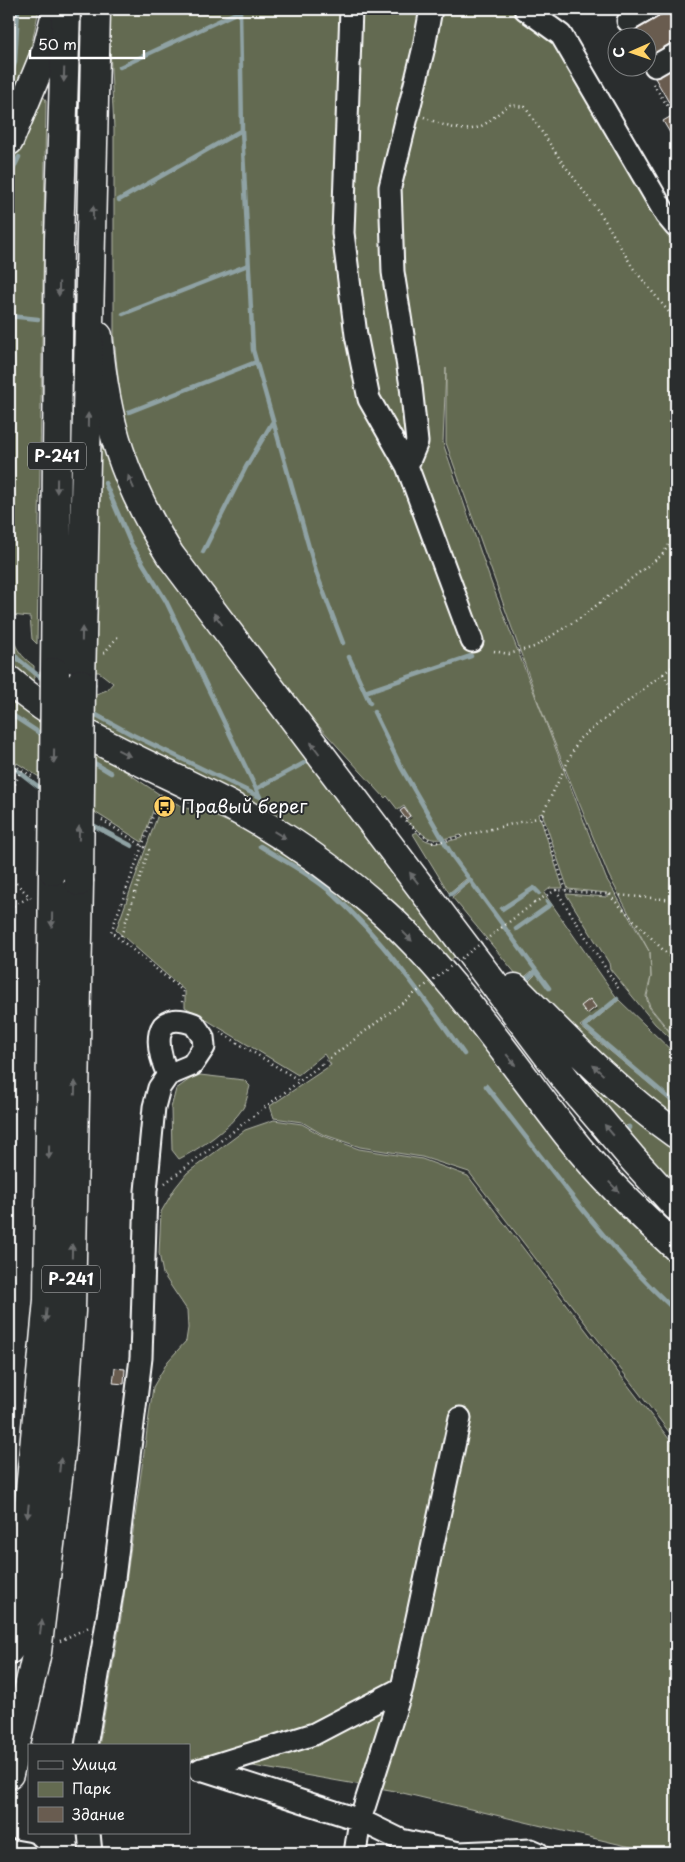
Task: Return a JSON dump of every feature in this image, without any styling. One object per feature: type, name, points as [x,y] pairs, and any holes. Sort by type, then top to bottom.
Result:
[{"type":"main road","points":[[9,141],[47,49],[57,9]]},
{"type":"main road","name":"Р-241","points":[[9,1650],[19,1588],[28,1511],[48,1300],[59,240],[66,9]]},
{"type":"main road","name":"Р-241","points":[[9,1774],[32,1674],[46,1585],[61,1454],[70,1330],[81,683],[92,262],[96,9]]},
{"type":"main road","points":[[92,262],[101,368],[109,415],[122,462],[152,525],[203,600],[567,1081],[633,1159],[676,1206]]},
{"type":"main road","points":[[9,680],[23,692],[91,736],[229,805],[285,837],[327,866],[378,907],[434,964],[536,1091],[568,1135],[602,1175],[676,1247]]},
{"type":"main road","points":[[444,916],[598,1072],[676,1134]]},
{"type":"street","points":[[351,9],[343,233],[356,335],[369,399],[407,466],[472,641]]},
{"type":"street","points":[[407,466],[417,442],[412,386],[393,272],[390,187],[424,47],[431,9]]},
{"type":"street","points":[[525,9],[561,35],[666,215],[676,227]]},
{"type":"street","points":[[628,21],[649,9]]},
{"type":"street","points":[[658,70],[676,54]]},
{"type":"street","points":[[86,1744],[113,1588],[141,1358],[146,1191],[151,1132],[159,1088],[168,1075]]},
{"type":"street","points":[[355,1853],[360,1820],[402,1688],[460,1418]]},
{"type":"street","points":[[195,1771],[314,1734],[402,1688]]},
{"type":"street","points":[[195,1771],[360,1820],[401,1840],[459,1853],[531,1850],[538,1853]]},
{"type":"street","points":[[89,1834],[91,1853]]},
{"type":"street","points":[[9,1850],[26,1853]]},
{"type":"path","points":[[656,78],[671,111],[676,112]]},
{"type":"path","points":[[409,110],[440,124],[466,129],[480,127],[510,105],[525,107],[604,219],[633,268],[676,321]]},
{"type":"path","points":[[494,651],[509,654],[534,647],[580,618],[662,555],[676,535]]},
{"type":"path","points":[[102,654],[120,634]]},
{"type":"path","points":[[566,890],[541,818],[579,739],[676,664]]},
{"type":"path","points":[[662,674],[676,696]]},
{"type":"path","points":[[9,784],[17,767]]},
{"type":"path","points":[[9,798],[21,770]]},
{"type":"path","points":[[166,796],[161,793],[111,932],[183,991],[182,999]]},
{"type":"path","points":[[401,818],[417,830],[421,836],[437,842],[541,818]]},
{"type":"path","points":[[120,939],[149,850],[143,846]]},
{"type":"path","points":[[9,876],[31,898],[9,908]]},
{"type":"path","points":[[556,890],[620,990]]},
{"type":"path","points":[[165,1183],[551,891],[566,890],[676,900]]},
{"type":"path","points":[[608,894],[676,963]]},
{"type":"path","points":[[216,1030],[300,1081]]},
{"type":"path","points":[[53,1644],[96,1623]]},
{"type":"green space","points":[[9,9],[39,9],[28,62],[9,111]]},
{"type":"green space","points":[[108,9],[346,9],[353,253],[358,112],[358,9],[513,9],[542,24],[676,235],[676,1039],[650,1007],[647,996],[651,977],[646,996],[649,1007],[676,1040],[676,1043],[655,1024],[610,969],[609,963],[566,894],[607,897],[607,893],[568,889],[542,813],[539,814],[563,888],[550,888],[544,893],[617,998],[580,1026],[676,1106],[676,1126],[525,985],[535,975],[532,971],[521,980],[452,897],[469,883],[466,879],[449,893],[413,834],[417,832],[421,837],[431,842],[449,841],[461,838],[461,835],[441,839],[430,838],[406,821],[411,817],[404,806],[398,810],[387,796],[385,798],[305,711],[232,620],[161,515],[130,443],[120,397],[114,338],[114,129]],"holes":[[[446,368],[446,443],[540,707],[609,876],[649,951],[606,878],[491,582],[443,443]],[[403,477],[466,649],[423,544]]]},
{"type":"green space","points":[[42,95],[46,100],[37,644],[32,639],[30,617],[11,615],[15,644],[22,655],[34,666],[34,685],[9,663],[9,155],[37,100]]},
{"type":"green space","points":[[97,445],[105,445],[119,487],[137,525],[455,956],[448,962],[371,883],[330,852],[93,727],[93,695],[107,690],[113,683],[99,672],[93,672]]},
{"type":"green space","points":[[9,693],[159,794],[142,842],[17,763],[9,779]]},
{"type":"green space","points":[[164,798],[189,809],[191,806],[265,838],[351,897],[440,987],[605,1197],[676,1266],[676,1441],[469,1172],[422,1157],[360,1147],[322,1134],[302,1122],[274,1118],[270,1106],[331,1065],[324,1054],[298,1075],[185,1007],[185,991],[116,930]]},
{"type":"green space","points":[[619,1000],[676,1055],[676,1099],[673,1101],[586,1027]]},
{"type":"green space","points":[[576,1066],[676,1144],[676,1192],[625,1137],[631,1128],[627,1125],[621,1132],[573,1069]]},
{"type":"green space","points":[[200,1075],[244,1080],[250,1086],[244,1106],[237,1116],[205,1144],[179,1159],[172,1150],[171,1108],[176,1089],[190,1079]]},
{"type":"green space","points":[[274,1120],[302,1124],[321,1135],[359,1149],[422,1159],[468,1176],[676,1448],[676,1853],[656,1853],[390,1790],[213,1759],[190,1759],[190,1744],[99,1744],[122,1611],[153,1387],[168,1361],[186,1341],[188,1328],[187,1310],[163,1274],[159,1253],[161,1212],[175,1188],[187,1173],[245,1130]]},
{"type":"building","points":[[671,9],[676,9],[676,40],[658,51],[658,28],[640,28]]},
{"type":"building","points":[[676,66],[676,103],[671,106],[655,78]]},
{"type":"building","points":[[675,114],[676,116],[676,143],[663,121]]},
{"type":"building","points":[[165,799],[173,803],[171,807],[163,803]]},
{"type":"building","points":[[404,808],[410,816],[406,819],[400,811]]},
{"type":"building","points":[[590,999],[596,1007],[587,1014],[581,1006]]},
{"type":"building","points":[[115,1368],[125,1369],[124,1384],[113,1383]]},
{"type":"waterway","points":[[9,83],[15,62],[18,9]]},
{"type":"waterway","points":[[240,9],[242,130],[253,350],[316,572],[343,643]]},
{"type":"waterway","points":[[120,67],[240,11]]},
{"type":"waterway","points":[[119,200],[242,130]]},
{"type":"waterway","points":[[9,178],[19,157]]},
{"type":"waterway","points":[[123,314],[248,265]]},
{"type":"waterway","points":[[9,316],[38,319]]},
{"type":"waterway","points":[[129,412],[256,362]]},
{"type":"waterway","points":[[203,552],[246,467],[272,423]]},
{"type":"waterway","points":[[89,711],[131,734],[260,797],[166,601],[131,544],[105,483]]},
{"type":"waterway","points":[[9,648],[18,659],[46,682]]},
{"type":"waterway","points":[[365,692],[471,656]]},
{"type":"waterway","points":[[349,657],[370,703]]},
{"type":"waterway","points":[[374,712],[401,767],[453,857],[549,988]]},
{"type":"waterway","points":[[9,713],[44,736]]},
{"type":"waterway","points":[[91,761],[111,773]]},
{"type":"waterway","points":[[256,789],[306,762]]},
{"type":"waterway","points":[[9,764],[44,791]]},
{"type":"waterway","points":[[89,823],[132,846]]},
{"type":"waterway","points":[[260,846],[298,868],[333,894],[352,912],[403,971],[464,1054]]},
{"type":"waterway","points":[[451,894],[469,880]]},
{"type":"waterway","points":[[502,909],[534,888],[539,893]]},
{"type":"waterway","points":[[516,929],[550,905],[547,902]]},
{"type":"waterway","points":[[523,982],[536,971]]},
{"type":"waterway","points":[[617,999],[584,1026],[676,1104]]},
{"type":"waterway","points":[[486,1086],[601,1232],[625,1260],[676,1311]]},
{"type":"waterway","points":[[623,1134],[629,1127]]},
{"type":"place","name":"Правый берег","points":[[165,807]]}]
